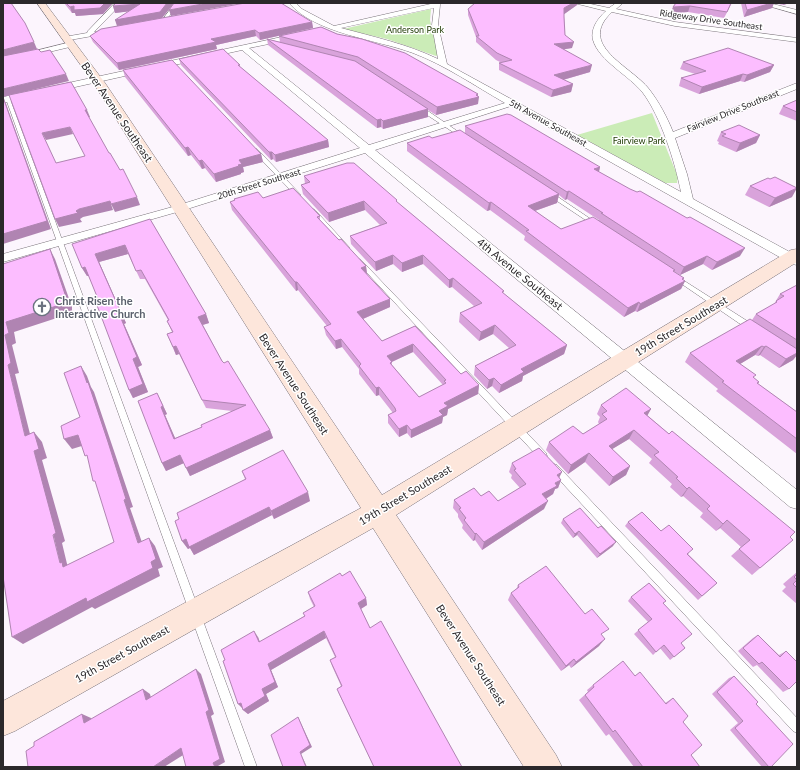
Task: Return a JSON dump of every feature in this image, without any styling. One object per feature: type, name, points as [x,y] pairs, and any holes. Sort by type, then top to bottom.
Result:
[{"type":"street","name":"Bever Avenue Southeast","points":[[41,3],[96,79],[544,767]]},
{"type":"street","points":[[92,34],[90,32],[119,3]]},
{"type":"street","name":"5th Avenue Southeast","points":[[292,3],[328,29],[397,45],[443,64],[795,258]]},
{"type":"street","name":"Ridgeway Drive Southeast","points":[[577,3],[675,24],[797,40]]},
{"type":"street","points":[[620,3],[609,11],[598,25],[596,40],[601,50],[634,77],[647,92],[658,111],[685,180],[688,200]]},
{"type":"street","points":[[761,3],[797,12]]},
{"type":"street","points":[[328,29],[438,4],[436,25],[443,64]]},
{"type":"street","points":[[162,21],[174,19]]},
{"type":"street","points":[[3,62],[92,34],[122,29]]},
{"type":"street","points":[[6,100],[309,33]]},
{"type":"street","name":"4th Avenue Southeast","points":[[243,48],[369,149],[797,501]]},
{"type":"street","name":"Fairview Drive Southeast","points":[[669,137],[797,86]]},
{"type":"street","name":"20th Street Southeast","points":[[3,258],[180,208],[513,103]]},
{"type":"street","name":"19th Street Southeast","points":[[3,719],[196,614],[378,512],[795,258]]},
{"type":"lane","points":[[162,21],[177,3]]},
{"type":"lane","points":[[267,42],[283,46]]},
{"type":"lane","points":[[174,62],[183,72]]},
{"type":"lane","points":[[6,100],[61,242],[251,767]]},
{"type":"lane","points":[[412,103],[467,139]]},
{"type":"lane","points":[[247,141],[797,726]]},
{"type":"lane","points":[[547,192],[600,227]]},
{"type":"lane","points":[[672,275],[760,333]]},
{"type":"green space","name":"Anderson Park","points":[[431,9],[430,20],[438,55],[436,56],[387,39],[343,29]]},
{"type":"green space","name":"Fairview Park","points":[[652,113],[678,177],[677,183],[665,183],[577,135]]},
{"type":"building","points":[[3,3],[11,3],[25,23],[34,42],[3,50]]},
{"type":"building","points":[[66,3],[105,3],[100,8],[74,10],[74,6],[70,7]]},
{"type":"building","points":[[116,3],[167,3],[160,12],[115,20],[140,4],[113,6]]},
{"type":"building","points":[[174,3],[208,3],[169,10]]},
{"type":"building","points":[[245,3],[281,3],[312,22],[259,33],[255,30],[211,39],[216,42],[117,63],[90,36],[101,29]]},
{"type":"building","points":[[475,3],[573,3],[564,8],[564,17],[565,35],[574,42],[554,44],[592,65],[554,75],[573,84],[553,90],[499,63],[512,60],[497,53],[476,36],[479,36],[468,9]]},
{"type":"building","points":[[676,3],[731,3],[727,12],[690,6],[673,7]]},
{"type":"building","points":[[745,3],[772,3],[747,10]]},
{"type":"building","points":[[321,27],[337,34],[362,39],[405,53],[478,94],[476,95],[479,97],[437,107],[358,57],[279,36]]},
{"type":"building","points":[[267,39],[355,61],[428,109],[383,121],[381,119],[377,120]]},
{"type":"building","points":[[728,48],[774,65],[747,75],[743,74],[702,87],[681,78],[706,71],[683,62]]},
{"type":"building","points":[[38,49],[41,52],[50,50],[66,74],[3,89],[3,56]]},
{"type":"building","points":[[223,49],[240,65],[238,65],[328,140],[275,155],[272,152],[269,152],[179,59]]},
{"type":"building","points":[[172,60],[261,154],[239,160],[242,164],[238,165],[239,166],[214,174],[202,160],[199,161],[188,147],[185,148],[123,70]]},
{"type":"building","points":[[71,82],[109,153],[120,170],[123,169],[137,197],[111,204],[110,201],[79,209],[76,211],[78,213],[55,219],[9,95]],"holes":[[[70,127],[85,156],[56,163],[42,133]]]},
{"type":"building","points":[[3,97],[47,221],[3,234]]},
{"type":"building","points":[[797,100],[797,112],[783,106]]},
{"type":"building","points":[[507,114],[600,167],[594,169],[630,189],[637,192],[640,191],[687,218],[690,217],[745,248],[717,262],[707,256],[684,267],[569,191],[567,192],[465,126]]},
{"type":"building","points":[[739,125],[760,135],[740,143],[722,136],[726,134],[721,132]]},
{"type":"building","points":[[460,130],[559,194],[528,206],[561,229],[593,217],[675,270],[673,271],[684,278],[682,279],[685,281],[640,304],[639,302],[628,308],[526,231],[529,230],[491,202],[489,203],[407,143],[429,136],[432,138]]},
{"type":"building","points":[[347,163],[354,163],[397,200],[396,201],[504,291],[502,292],[567,345],[521,369],[524,372],[501,385],[494,378],[489,380],[475,366],[516,345],[495,325],[481,332],[460,313],[482,303],[453,278],[449,280],[423,255],[402,263],[393,255],[375,262],[350,236],[387,223],[364,201],[328,213],[301,185],[310,182],[304,176]]},
{"type":"building","points":[[775,177],[797,188],[775,198],[750,186],[768,178],[770,179]]},
{"type":"building","points":[[293,188],[320,216],[317,217],[339,240],[341,239],[366,266],[361,268],[390,299],[357,312],[382,341],[415,326],[461,374],[466,371],[479,385],[444,403],[448,406],[439,411],[443,415],[411,430],[407,425],[399,429],[388,415],[396,411],[395,408],[379,387],[376,388],[359,366],[361,364],[341,339],[335,341],[324,327],[331,324],[230,202],[235,200],[234,199],[258,192],[263,198]],"holes":[[[413,344],[446,380],[444,381],[446,383],[419,397],[390,363],[392,362],[387,356]]]},
{"type":"building","points":[[150,219],[206,314],[198,317],[222,361],[224,363],[228,361],[270,430],[186,468],[180,455],[162,463],[138,401],[157,393],[174,439],[246,405],[202,400],[176,346],[173,347],[167,334],[173,332],[167,321],[169,320],[141,270],[136,271],[125,245],[95,254],[122,315],[120,316],[137,357],[133,359],[143,384],[129,390],[95,300],[98,299],[85,267],[82,268],[72,244]]},
{"type":"building","points":[[50,249],[66,297],[66,303],[6,322],[9,333],[5,335],[11,363],[8,365],[25,436],[34,432],[39,449],[34,451],[56,533],[53,535],[60,563],[62,562],[63,567],[114,542],[95,481],[93,481],[87,455],[85,456],[78,435],[64,439],[61,426],[80,417],[64,373],[81,366],[87,383],[88,382],[108,442],[138,543],[149,538],[156,559],[151,562],[153,568],[87,602],[86,598],[12,637],[3,576],[3,264]]},
{"type":"building","points":[[797,285],[797,340],[756,314],[777,302],[776,301],[784,296],[780,294]]},
{"type":"building","points":[[750,319],[797,349],[797,353],[786,359],[766,346],[762,346],[736,361],[756,375],[753,377],[759,382],[757,383],[797,412],[797,439],[722,382],[724,381],[690,353]]},
{"type":"building","points":[[626,388],[651,409],[644,413],[669,434],[672,431],[795,532],[790,537],[793,540],[760,568],[739,549],[750,540],[727,520],[723,524],[707,509],[710,506],[689,487],[687,489],[676,478],[678,477],[654,455],[659,452],[634,430],[609,446],[630,466],[613,477],[589,453],[571,465],[549,442],[573,426],[583,434],[607,419],[602,414],[607,411],[601,405]]},
{"type":"building","points":[[539,448],[562,472],[557,475],[561,480],[555,483],[557,486],[542,494],[548,501],[484,542],[476,533],[475,534],[464,520],[466,518],[459,509],[461,508],[454,500],[474,488],[481,496],[489,491],[498,501],[526,484],[514,470],[516,469],[512,463]]},
{"type":"building","points":[[283,450],[308,492],[271,511],[269,507],[189,547],[186,539],[182,541],[175,521],[179,519],[177,513],[246,479],[242,471]]},
{"type":"building","points":[[580,508],[598,528],[601,526],[616,542],[600,554],[579,531],[575,534],[563,519]]},
{"type":"building","points":[[642,512],[661,531],[669,525],[693,549],[687,554],[717,583],[702,596],[628,522]]},
{"type":"building","points":[[546,566],[585,614],[592,609],[609,629],[601,634],[605,639],[576,662],[574,659],[566,666],[511,593],[519,587],[518,585]]},
{"type":"building","points":[[350,571],[366,598],[358,603],[370,628],[381,621],[462,767],[374,767],[337,689],[342,686],[330,660],[336,657],[324,631],[268,664],[275,682],[262,689],[265,696],[243,710],[241,703],[238,704],[223,661],[225,660],[221,650],[254,631],[259,642],[305,616],[303,613],[315,606],[308,592],[340,573],[342,576]]},
{"type":"building","points":[[797,580],[797,588],[793,584]]},
{"type":"building","points":[[649,583],[666,601],[663,603],[692,634],[681,643],[685,648],[674,657],[664,645],[656,652],[638,630],[652,619],[631,597]]},
{"type":"building","points":[[758,635],[780,657],[786,651],[797,662],[797,681],[789,689],[762,662],[759,664],[743,648]]},
{"type":"building","points":[[623,661],[635,676],[640,672],[666,704],[673,698],[688,716],[683,722],[702,745],[691,755],[700,767],[643,767],[615,730],[613,732],[585,695],[594,687],[593,685]]},
{"type":"building","points":[[196,669],[209,710],[206,712],[220,759],[213,763],[215,767],[186,767],[181,748],[153,767],[28,767],[26,751],[34,746],[34,742],[82,714],[84,723],[143,689],[146,700]]},
{"type":"building","points":[[734,676],[758,702],[756,704],[793,744],[771,767],[769,767],[735,728],[743,721],[717,692]]},
{"type":"building","points":[[298,717],[310,745],[300,752],[306,767],[283,767],[271,735]]},
{"type":"place","name":"Christ Risen the Interactive Church","points":[[42,307]]}]
